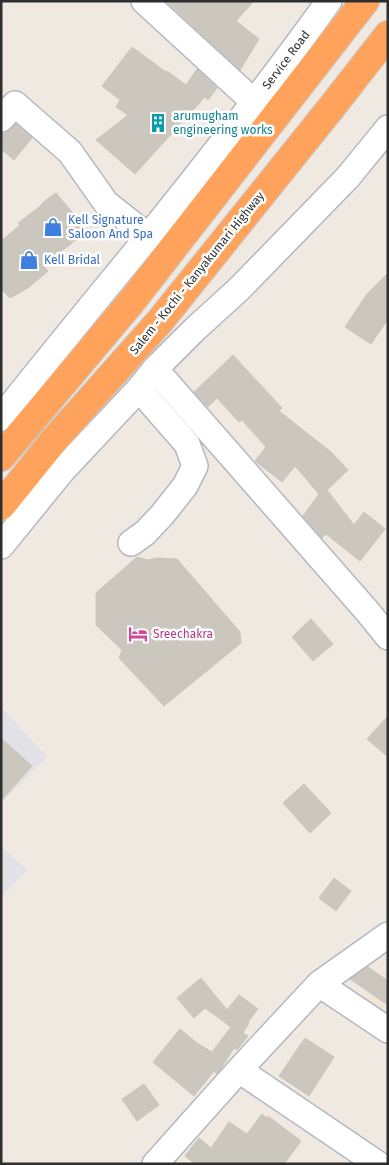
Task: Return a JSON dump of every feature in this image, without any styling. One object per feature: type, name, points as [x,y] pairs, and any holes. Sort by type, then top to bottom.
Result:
[{"type":"highway","points":[[1,457],[132,300],[365,1]]},
{"type":"highway","name":"Salem - Kochi - Kanyakumari Highway","points":[[1,506],[55,439],[160,321],[388,35]]},
{"type":"street","points":[[144,1],[254,102]]},
{"type":"street","name":"Service Road","points":[[1,418],[254,102],[329,1]]},
{"type":"street","points":[[1,118],[15,104],[70,152],[106,203],[148,236]]},
{"type":"street","points":[[1,546],[62,471],[139,389],[155,369],[239,288],[348,178],[388,128]]},
{"type":"street","points":[[155,369],[388,637]]},
{"type":"street","points":[[131,543],[162,515],[180,494],[195,466],[187,444],[139,389]]},
{"type":"street","points":[[155,1164],[319,984],[388,935]]},
{"type":"street","points":[[319,984],[388,1030]]},
{"type":"street","points":[[239,1070],[378,1164]]},
{"type":"shaded area","points":[[1,707],[47,757],[1,803]]},
{"type":"shaded area","points":[[1,846],[27,870],[1,897]]},
{"type":"shaded area","points":[[388,969],[388,1024],[363,1008]]},
{"type":"building","points":[[166,1],[254,1],[236,21],[259,39],[240,70]]},
{"type":"building","points":[[132,47],[186,85],[197,69],[217,88],[208,100],[205,97],[135,174],[96,140],[128,115],[116,107],[120,100],[102,86]]},
{"type":"building","points":[[16,124],[32,138],[14,160],[1,149],[1,133],[6,133]]},
{"type":"building","points":[[56,193],[88,231],[43,265],[48,271],[28,288],[10,298],[1,289],[1,241],[20,225],[18,223]]},
{"type":"building","points":[[388,273],[388,319],[371,344],[345,327],[367,294]]},
{"type":"building","points":[[233,355],[282,408],[279,411],[331,452],[348,470],[327,490],[354,525],[364,512],[385,529],[360,561],[326,534],[322,538],[303,516],[319,494],[295,466],[282,482],[255,461],[266,447],[242,420],[239,422],[217,398],[208,407],[194,392]]},
{"type":"building","points":[[137,557],[147,560],[157,558],[177,559],[240,632],[241,643],[164,706],[119,658],[122,650],[96,625],[96,593]]},
{"type":"building","points":[[311,619],[333,644],[313,661],[292,637]]},
{"type":"building","points":[[388,716],[388,757],[367,739]]},
{"type":"building","points":[[1,738],[32,766],[1,801]]},
{"type":"building","points":[[304,784],[331,813],[310,833],[283,803]]},
{"type":"building","points":[[334,878],[351,891],[336,911],[319,898]]},
{"type":"building","points":[[368,967],[388,981],[388,1005],[350,979]]},
{"type":"building","points":[[201,978],[227,1010],[239,995],[258,1009],[248,1022],[243,1033],[248,1036],[237,1050],[234,1048],[220,1070],[217,1073],[214,1071],[194,1096],[153,1062],[180,1029],[212,1052],[231,1027],[205,1008],[194,1018],[177,998]]},
{"type":"building","points":[[305,1038],[334,1057],[309,1096],[279,1076]]},
{"type":"building","points":[[144,1084],[159,1105],[137,1121],[122,1099]]},
{"type":"building","points":[[262,1114],[267,1118],[268,1116],[301,1141],[284,1164],[195,1164],[185,1156],[199,1138],[211,1148],[229,1122],[247,1134]]},
{"type":"place","name":"arumugham engineering works","points":[[158,123]]},
{"type":"place","name":"Kell Signature Saloon And Spa","points":[[53,227]]},
{"type":"place","name":"Kell Bridal","points":[[29,260]]},
{"type":"place","name":"Sreechakra","points":[[138,634]]}]
